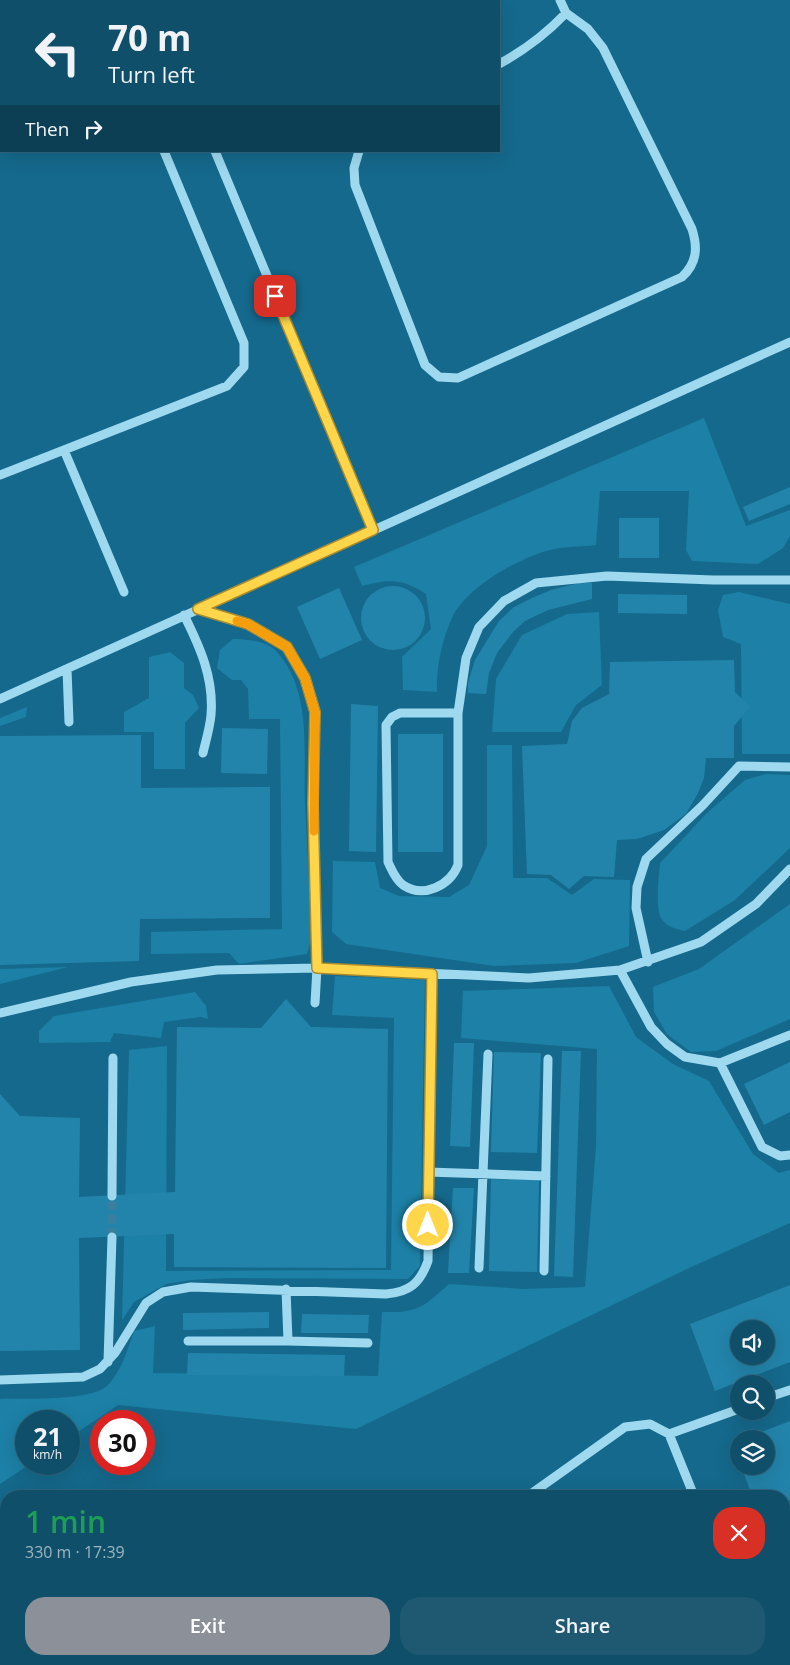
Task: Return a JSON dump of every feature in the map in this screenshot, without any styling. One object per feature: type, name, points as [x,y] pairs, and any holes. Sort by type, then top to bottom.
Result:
[{"type":"street","points":[[359,152],[354,168],[354,185],[425,365],[439,378],[458,378],[682,277],[691,269],[695,258],[696,243],[692,229],[603,48],[588,29],[566,13],[560,0]]},
{"type":"street","points":[[500,63],[546,34],[566,13]]},
{"type":"street","points":[[0,475],[227,386],[244,367],[244,343],[164,152]]},
{"type":"street","points":[[216,152],[373,530]]},
{"type":"street","points":[[0,699],[790,342]]},
{"type":"street","points":[[64,450],[124,592]]},
{"type":"street","points":[[458,713],[400,713],[392,716],[386,725],[388,862],[395,877],[402,884],[412,889],[427,890],[448,881],[458,864],[458,713],[466,658],[479,627],[504,601],[536,583],[607,576],[713,580],[790,580]]},
{"type":"street","points":[[198,609],[248,624],[287,647],[305,678],[315,712],[313,804],[317,968],[315,1003]]},
{"type":"street","points":[[184,616],[203,654],[210,684],[211,715],[203,753]]},
{"type":"street","points":[[67,668],[69,722]]},
{"type":"street","points":[[648,962],[636,908],[637,887],[646,859],[703,805],[739,766],[790,767]]},
{"type":"street","points":[[0,1013],[150,979],[217,970],[317,968],[529,978],[620,970],[648,962],[701,942],[756,904],[790,869]]},
{"type":"street","points":[[620,970],[651,1027],[667,1044],[685,1057],[720,1063],[790,1035]]},
{"type":"street","points":[[0,1380],[84,1376],[100,1369],[108,1362],[146,1304],[163,1292],[191,1287],[386,1294],[402,1293],[415,1285],[423,1276],[428,1261],[432,974]]},
{"type":"street","points":[[479,1268],[488,1054]]},
{"type":"street","points":[[112,1196],[113,1058]]},
{"type":"street","points":[[544,1271],[548,1059]]},
{"type":"street","points":[[720,1063],[762,1147],[780,1156],[790,1155]]},
{"type":"street","points":[[428,1172],[546,1176]]},
{"type":"street","points":[[108,1362],[112,1236]]},
{"type":"street","points":[[286,1289],[288,1341]]},
{"type":"street","points":[[188,1342],[288,1341],[368,1343]]},
{"type":"street","points":[[775,1395],[790,1390]]},
{"type":"street","points":[[669,1434],[730,1411]]},
{"type":"street","points":[[536,1490],[625,1427],[650,1424],[669,1434],[692,1490]]},
{"type":"shaded area","points":[[704,418],[746,526],[790,510],[790,536],[783,548],[758,564],[692,561],[686,550],[689,491],[600,491],[596,545],[561,548],[537,554],[509,567],[481,585],[459,607],[448,627],[439,664],[437,692],[403,690],[402,657],[431,629],[426,594],[410,585],[395,581],[362,586],[354,567]]},
{"type":"shaded area","points":[[739,592],[790,604],[790,754],[742,754],[741,644],[723,637],[718,610],[723,595]]},
{"type":"shaded area","points":[[599,612],[602,685],[576,705],[561,732],[492,732],[496,679],[522,635],[567,614]]},
{"type":"shaded area","points":[[233,639],[256,641],[272,648],[288,667],[296,684],[304,724],[305,804],[312,937],[307,954],[239,964],[229,953],[151,954],[151,932],[282,929],[280,719],[249,719],[248,689],[241,680],[232,680],[217,668],[220,650]]},
{"type":"shaded area","points":[[170,652],[184,663],[184,688],[193,695],[199,708],[185,723],[185,769],[154,769],[154,732],[124,732],[124,712],[149,698],[149,657]]},
{"type":"shaded area","points":[[27,707],[26,717],[0,726],[0,718]]},
{"type":"shaded area","points":[[487,745],[512,745],[513,878],[547,878],[572,895],[594,879],[630,880],[629,946],[576,963],[494,966],[346,944],[332,932],[333,861],[375,862],[380,888],[399,896],[449,897],[469,885],[487,846]]},
{"type":"shaded area","points":[[766,774],[790,775],[790,848],[735,900],[685,931],[669,926],[661,918],[658,906],[660,863],[707,813],[745,780]]},
{"type":"shaded area","points":[[790,904],[790,1019],[716,1051],[691,1052],[667,1034],[654,1012],[653,987],[699,969]]},
{"type":"shaded area","points":[[68,967],[0,984],[0,969]]},
{"type":"shaded area","points":[[335,976],[425,980],[420,1266],[408,1279],[227,1278],[191,1280],[166,1284],[134,1302],[122,1320],[129,1050],[167,1046],[166,1271],[391,1270],[394,1018],[332,1015]]},
{"type":"shaded area","points":[[609,986],[636,1037],[673,1064],[709,1081],[753,1154],[779,1173],[790,1170],[790,1223],[689,1268],[356,1429],[118,1405],[111,1410],[90,1410],[90,1424],[80,1431],[80,1410],[15,1410],[15,1474],[0,1484],[0,1399],[58,1398],[89,1394],[101,1390],[109,1384],[118,1372],[134,1331],[155,1326],[153,1373],[378,1376],[382,1312],[412,1310],[425,1304],[449,1284],[524,1289],[585,1287],[596,1146],[597,1049],[461,1038],[463,991]]},
{"type":"shaded area","points":[[195,992],[206,1006],[208,1019],[201,1017],[164,1022],[161,1038],[114,1033],[110,1042],[39,1043],[39,1031],[54,1016]]},
{"type":"building","points":[[790,487],[790,504],[749,521],[743,507]]},
{"type":"building","points":[[619,518],[659,518],[659,558],[619,558]]},
{"type":"building","points":[[579,583],[592,583],[592,599],[548,610],[525,621],[513,632],[497,653],[489,673],[486,694],[468,693],[468,683],[475,660],[499,621],[514,607],[532,598],[551,590]]},
{"type":"building","points":[[393,586],[405,588],[416,595],[423,606],[425,618],[423,630],[416,641],[405,648],[393,650],[381,648],[370,641],[363,630],[361,618],[363,606],[370,595],[381,588]]},
{"type":"building","points":[[339,588],[362,640],[320,659],[297,607]]},
{"type":"building","points":[[618,594],[687,595],[687,614],[618,613]]},
{"type":"building","points":[[734,660],[735,692],[750,707],[734,726],[734,758],[706,758],[704,778],[686,814],[664,830],[637,839],[617,840],[614,877],[584,876],[569,889],[551,875],[527,874],[522,746],[567,744],[572,721],[582,708],[609,694],[610,662]]},
{"type":"building","points":[[351,704],[378,706],[376,852],[349,851]]},
{"type":"building","points":[[222,728],[268,729],[267,774],[221,773]]},
{"type":"building","points":[[398,734],[443,734],[443,852],[398,852]]},
{"type":"building","points":[[141,735],[141,788],[270,787],[270,918],[140,919],[139,961],[0,965],[0,736]]},
{"type":"building","points":[[286,999],[311,1027],[388,1029],[386,1268],[174,1267],[174,1234],[79,1238],[80,1350],[0,1351],[0,1094],[20,1116],[80,1118],[79,1197],[175,1192],[177,1027],[261,1028]]},
{"type":"building","points":[[454,1043],[474,1043],[470,1147],[450,1146]]},
{"type":"building","points":[[562,1051],[581,1051],[573,1277],[554,1276]]},
{"type":"building","points":[[494,1052],[541,1053],[537,1153],[491,1152]]},
{"type":"building","points":[[790,1062],[790,1112],[764,1125],[744,1084]]},
{"type":"building","points":[[491,1179],[539,1180],[537,1272],[489,1271]]},
{"type":"building","points":[[453,1188],[474,1188],[469,1273],[448,1273]]},
{"type":"building","points":[[790,1285],[790,1362],[756,1375],[730,1375],[730,1385],[715,1391],[690,1324]]},
{"type":"building","points":[[269,1312],[269,1328],[183,1330],[183,1313]]},
{"type":"building","points":[[302,1314],[369,1315],[368,1333],[301,1333]]},
{"type":"building","points":[[188,1353],[345,1355],[344,1376],[187,1375]]},
{"type":"building","points":[[790,1421],[790,1490],[750,1490],[744,1475],[775,1475],[775,1430],[766,1430]]},
{"type":"tunnel","points":[[112,1196],[112,1237]]},
{"type":"slow traffic","points":[[237,621],[248,624],[287,647],[305,678],[315,712],[314,831]]},
{"type":"route","points":[[275,296],[373,530],[198,609],[248,624],[287,647],[305,678],[315,712],[313,804],[317,968],[432,974],[428,1225]]}]
